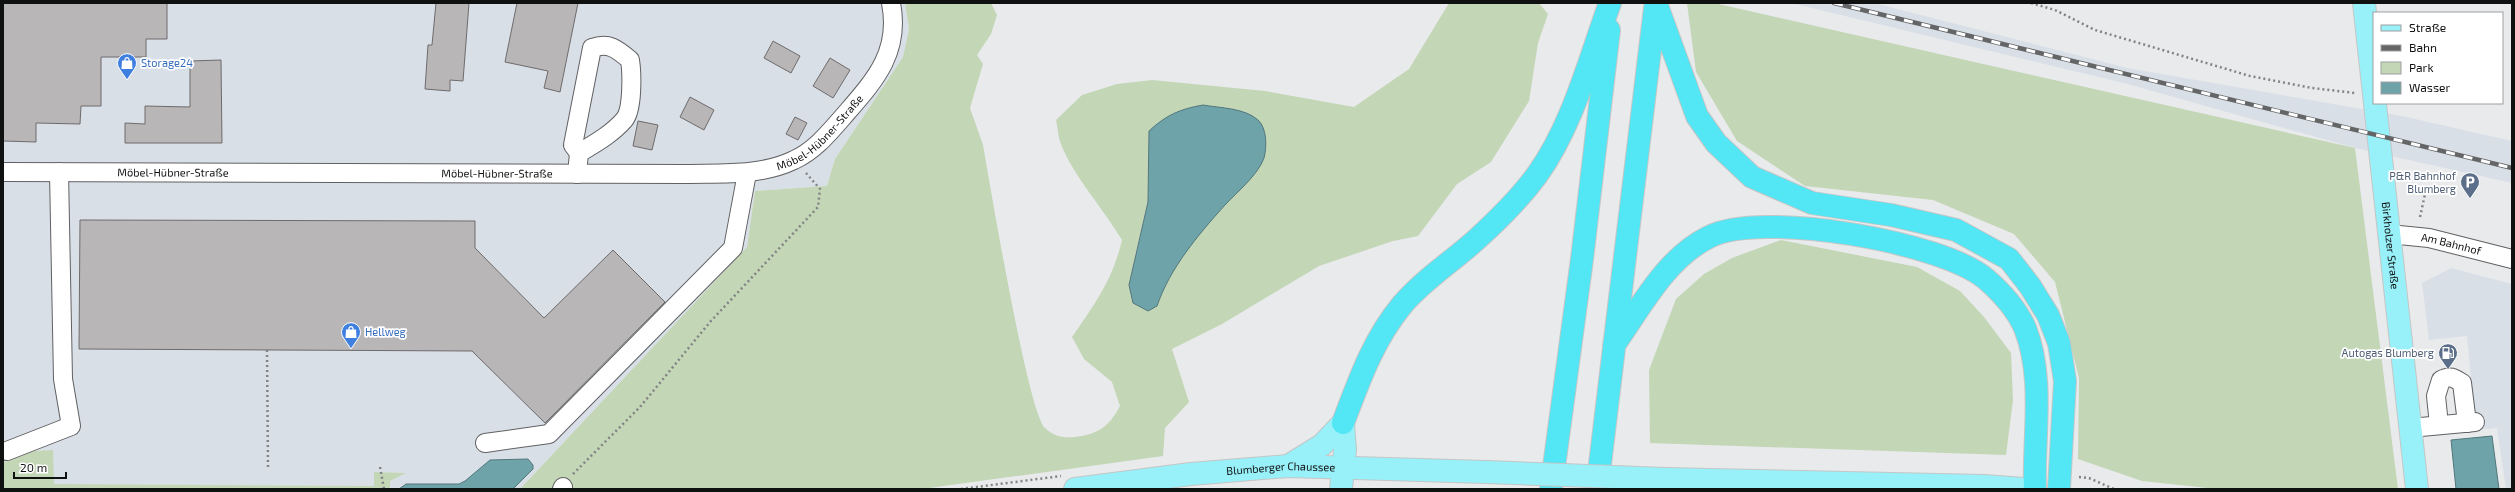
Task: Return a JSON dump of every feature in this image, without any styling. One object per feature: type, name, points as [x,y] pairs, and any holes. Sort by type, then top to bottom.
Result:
[{"type":"highway","points":[[1343,423],[1366,361],[1383,331],[1403,304],[1478,238],[1514,202],[1537,174],[1560,133],[1574,102],[1611,3]]},
{"type":"highway","points":[[1551,489],[1582,259],[1611,3]]},
{"type":"highway","points":[[1597,489],[1656,3]]},
{"type":"highway","points":[[1656,3],[1697,116],[1716,142],[1752,177],[1812,203],[1891,215],[1956,230],[2009,259],[2030,286],[2048,315],[2059,343],[2065,381],[2059,489]]},
{"type":"highway","points":[[1614,345],[1665,274],[1686,250],[1710,236],[1734,229],[1776,225],[1814,229],[1885,241],[1940,256],[1967,267],[1986,279],[2011,305],[2025,328],[2032,352],[2036,381],[2035,489]]},
{"type":"main road","name":"Birkholzer Straße","points":[[2364,3],[2373,96]]},
{"type":"main road","name":"Birkholzer Straße","points":[[2374,104],[2417,489]]},
{"type":"main road","points":[[1288,466],[1322,445],[1343,423]]},
{"type":"main road","points":[[1341,489],[1344,467],[1343,423]]},
{"type":"main road","name":"Blumberger Chaussee","points":[[1075,489],[1191,474],[1288,466],[1666,479],[1984,486],[2024,489]]},
{"type":"street","name":"Möbel-Hübner-Straße","points":[[3,172],[577,174],[747,173],[794,161],[809,152],[824,138],[876,79],[886,60],[893,38],[891,3]]},
{"type":"street","points":[[577,174],[579,153],[573,145],[592,48],[602,44],[616,48],[630,60],[633,80],[625,119],[606,137],[579,153]]},
{"type":"street","points":[[7,451],[71,426],[63,379],[59,172]]},
{"type":"street","points":[[485,443],[549,434],[723,259],[733,248],[747,173]]},
{"type":"street","name":"Am Bahnhof","points":[[2389,234],[2429,238],[2512,258]]},
{"type":"street","points":[[2410,428],[2471,422],[2462,384],[2452,377],[2446,377],[2441,380],[2436,388],[2439,425]]},
{"type":"path","points":[[2031,3],[2055,10],[2095,30],[2250,76],[2312,88],[2373,96]]},
{"type":"path","points":[[562,488],[575,471],[640,406],[710,322],[818,206],[820,189],[794,161]]},
{"type":"path","points":[[2420,217],[2427,186]]},
{"type":"path","points":[[267,350],[268,468]]},
{"type":"path","points":[[380,467],[384,489]]},
{"type":"shaded area","points":[[3,3],[905,3],[909,29],[903,57],[835,159],[827,186],[755,191],[747,247],[520,489],[390,489],[390,481],[405,473],[375,472],[374,486],[53,484],[53,450],[33,451],[3,463]]},
{"type":"shaded area","points":[[1791,3],[1874,3],[2127,68],[2402,116],[2512,141],[2512,183],[2355,148],[2124,83]]},
{"type":"shaded area","points":[[2451,268],[2512,284],[2512,489],[2506,489],[2497,428],[2476,430],[2467,336],[2429,340],[2422,283]]},
{"type":"green space","points":[[905,3],[991,3],[997,15],[991,34],[977,55],[983,64],[970,108],[983,145],[1010,296],[1029,383],[1038,413],[1045,428],[1049,432],[1062,437],[1072,437],[1095,432],[1105,426],[1120,406],[1112,382],[1084,359],[1072,337],[1102,291],[1114,267],[1122,240],[1073,168],[1060,141],[1056,120],[1082,95],[1117,84],[1152,80],[1265,91],[1354,107],[1409,69],[1449,3],[1539,3],[1548,14],[1538,43],[1529,101],[1491,162],[1457,184],[1418,236],[1393,241],[1319,266],[1222,324],[1172,349],[1189,402],[1165,428],[1163,456],[922,489],[520,489],[747,247],[755,191],[827,186],[835,159],[903,57],[909,29]],"holes":[[[1203,105],[1245,112],[1256,171],[1199,234],[1175,268],[1157,306],[1147,311],[1135,257],[1148,202],[1149,131],[1167,117],[1180,111]]]},
{"type":"green space","points":[[1687,3],[1714,3],[2355,148],[2398,489],[2217,489],[2142,481],[2078,459],[2079,378],[2055,282],[2014,234],[1933,200],[1805,186],[1737,141],[1696,72]]},
{"type":"green space","points":[[1781,240],[1917,267],[1960,291],[1984,317],[2011,353],[2013,400],[2006,455],[1650,443],[1649,370],[1676,299],[1704,274],[1732,258]]},
{"type":"green space","points":[[53,450],[54,484],[374,486],[374,472],[406,473],[390,481],[390,489],[3,489],[3,463],[33,451]]},
{"type":"water","points":[[1203,105],[1239,111],[1253,116],[1258,120],[1261,123],[1266,138],[1264,158],[1257,171],[1247,183],[1225,205],[1195,240],[1169,278],[1157,306],[1148,311],[1133,303],[1129,285],[1148,202],[1149,131],[1167,117],[1187,108]]},
{"type":"water","points":[[2492,436],[2499,489],[2456,489],[2451,440]]},
{"type":"water","points":[[528,459],[533,465],[533,469],[513,489],[399,489],[406,484],[459,484],[465,481],[490,460]]},
{"type":"building","points":[[3,3],[167,3],[167,39],[146,39],[146,57],[101,57],[101,106],[81,106],[80,124],[36,123],[36,142],[3,141]]},
{"type":"building","points":[[436,3],[469,3],[463,81],[450,80],[450,91],[425,89],[428,45],[432,45]]},
{"type":"building","points":[[517,3],[578,3],[560,92],[544,88],[548,71],[505,62]]},
{"type":"building","points":[[773,41],[800,56],[791,73],[764,58]]},
{"type":"building","points":[[830,58],[850,70],[833,98],[813,86]]},
{"type":"building","points":[[221,60],[222,143],[125,143],[125,123],[145,124],[145,106],[190,107],[190,61]]},
{"type":"building","points":[[690,97],[714,110],[704,130],[680,117]]},
{"type":"building","points":[[795,117],[807,123],[798,140],[786,134]]},
{"type":"building","points":[[638,121],[658,125],[652,150],[633,146]]},
{"type":"building","name":"Hellweg","points":[[80,220],[475,221],[475,248],[544,318],[613,250],[665,302],[545,423],[472,351],[79,349]]},
{"type":"railway","points":[[1834,3],[2512,168]]},
{"type":"place","name":"Storage24","points":[[127,80]]},
{"type":"place","name":"P&R Bahnhof Blumberg","points":[[2470,199]]},
{"type":"place","name":"Hellweg","points":[[351,349]]},
{"type":"place","name":"Autogas Blumberg","points":[[2448,370]]}]
